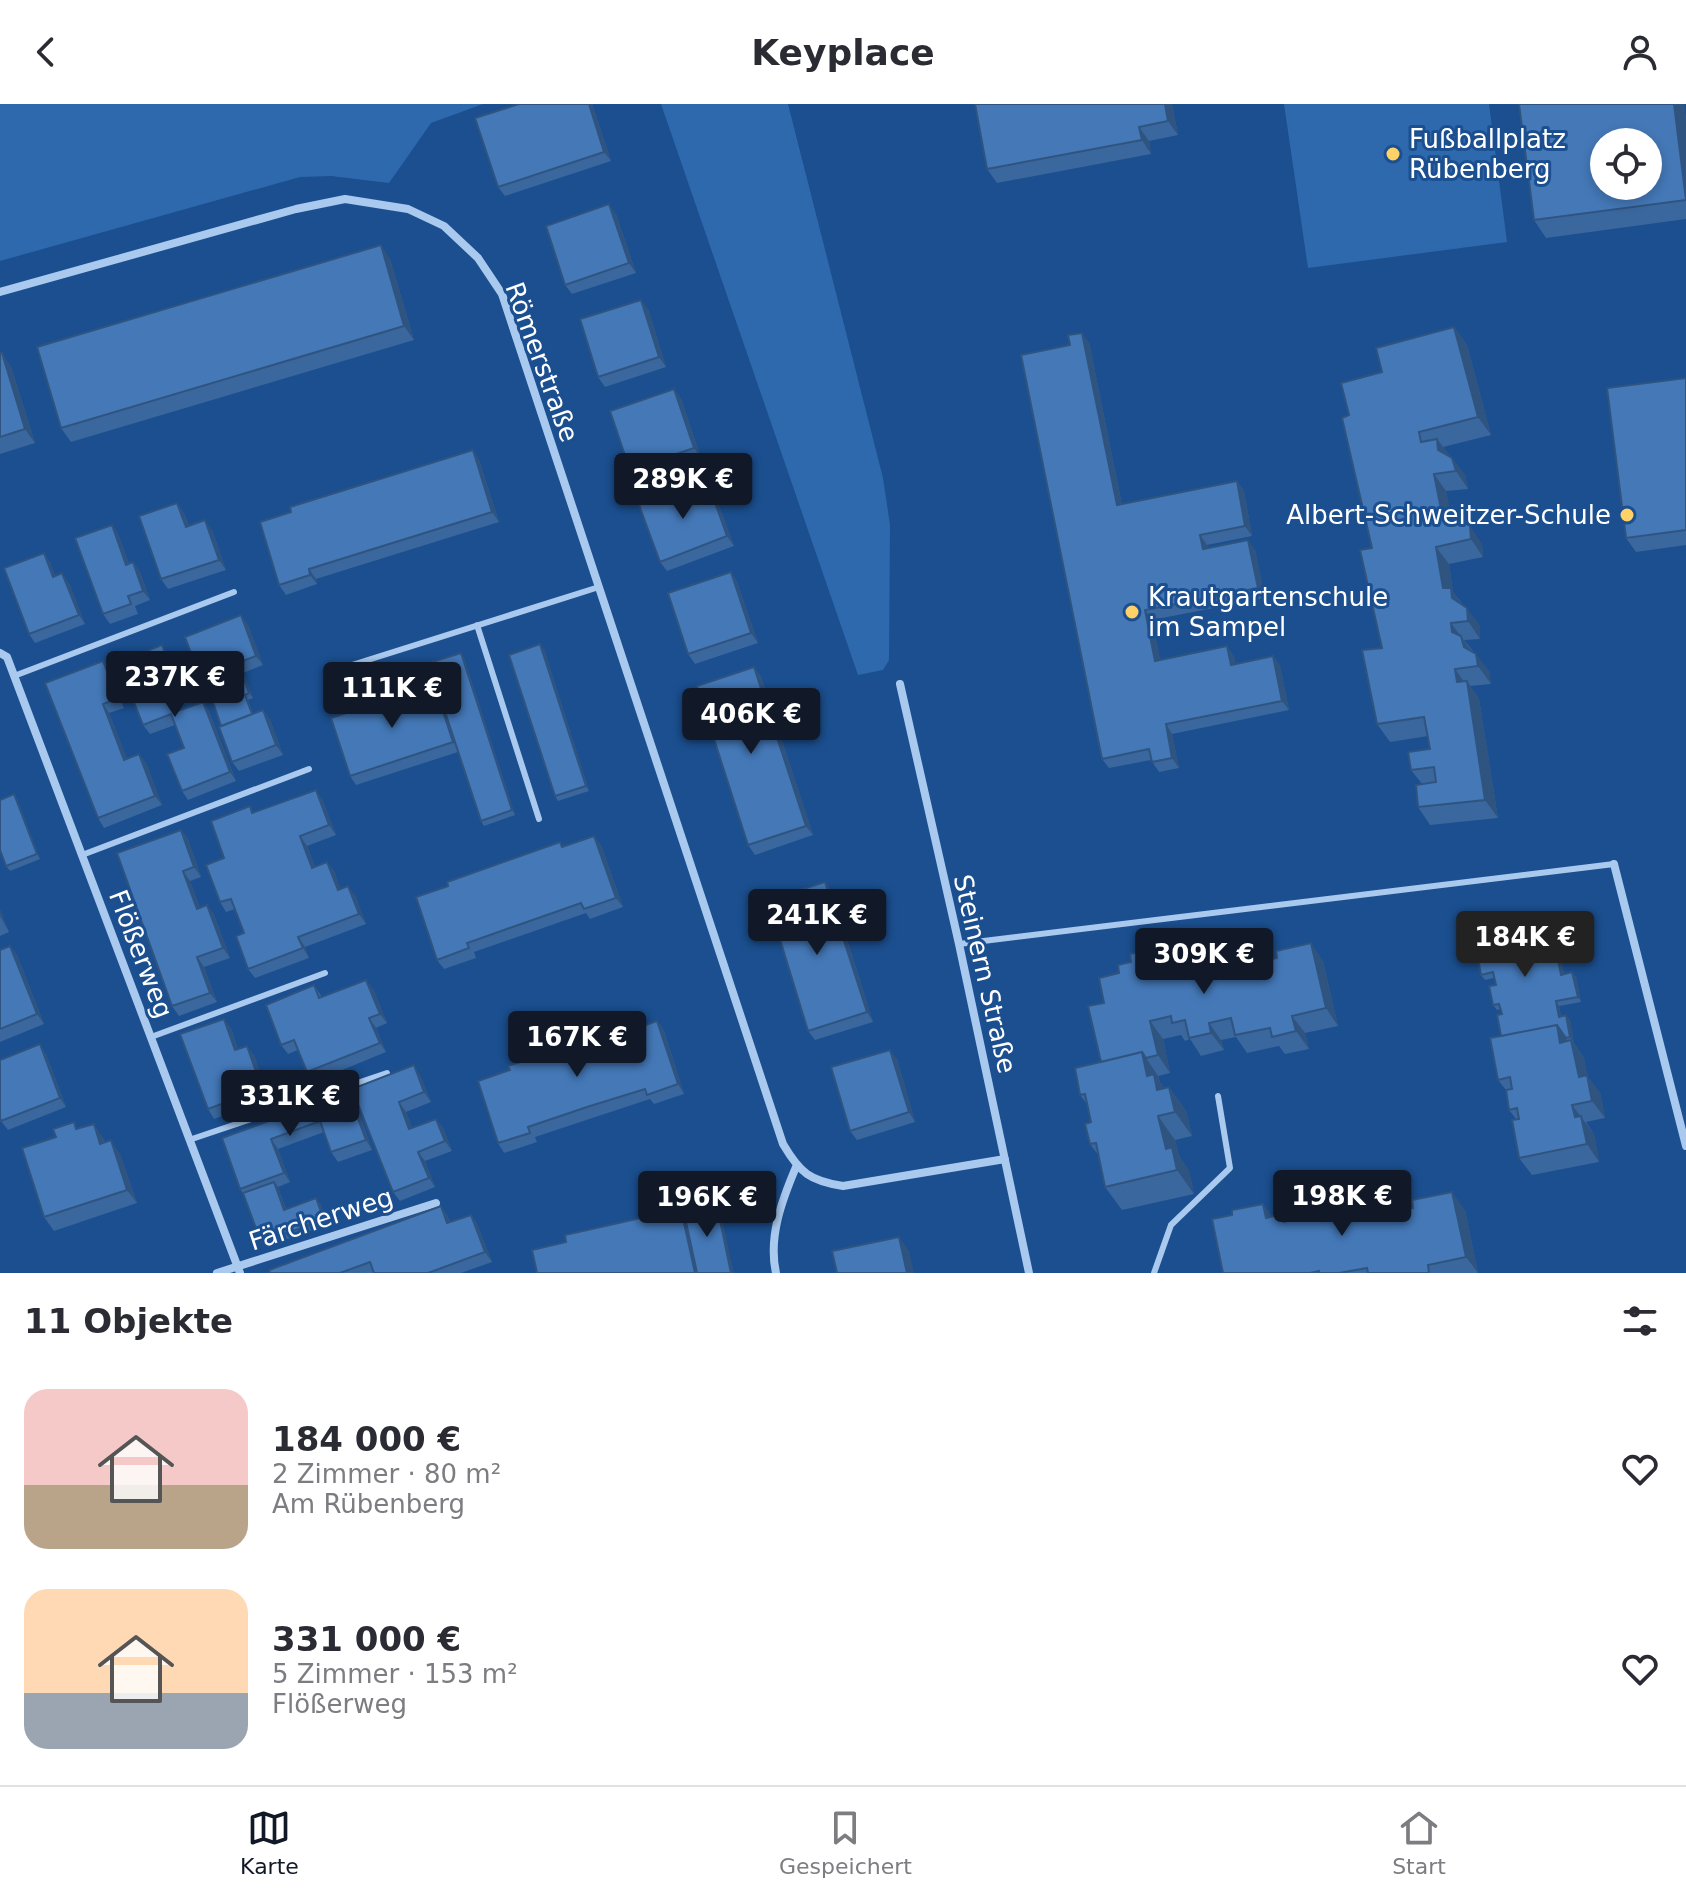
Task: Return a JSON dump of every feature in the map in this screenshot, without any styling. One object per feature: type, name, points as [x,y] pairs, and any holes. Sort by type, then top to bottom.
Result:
[{"type":"street","name":"Römerstraße","points":[[0,292],[296,209],[345,199],[408,209],[444,226],[478,258],[502,294],[783,1144],[796,1167]]},
{"type":"street","name":"Flößerweg","points":[[0,653],[7,657],[238,1270]]},
{"type":"street","name":"Steinern Straße","points":[[900,684],[1029,1273]]},
{"type":"street","points":[[1614,864],[1686,1146]]},
{"type":"street","points":[[776,1273],[774,1261],[778,1215],[796,1167],[821,1183],[843,1186],[1005,1159]]},
{"type":"street","name":"Färcherweg","points":[[217,1273],[238,1270],[436,1203]]},
{"type":"lane","points":[[333,671],[599,587]]},
{"type":"lane","points":[[14,676],[234,592]]},
{"type":"lane","points":[[477,625],[539,819]]},
{"type":"lane","points":[[82,855],[309,769]]},
{"type":"lane","points":[[959,944],[1614,864]]},
{"type":"lane","points":[[151,1037],[325,973]]},
{"type":"lane","points":[[189,1140],[387,1073]]},
{"type":"lane","points":[[1154,1273],[1171,1225],[1230,1168],[1218,1096]]},
{"type":"shaded area","points":[[0,104],[483,104],[431,123],[389,183],[331,176],[300,177],[0,261]]},
{"type":"shaded area","points":[[661,104],[788,104],[883,478],[890,525],[889,660],[883,670],[858,675]]},
{"type":"shaded area","name":"Fußballplatz Rübenberg","points":[[1284,104],[1489,104],[1507,242],[1308,268]]},
{"type":"building","points":[[519,104],[589,104],[604,152],[498,187],[475,118]]},
{"type":"building","points":[[975,104],[1165,104],[1168,121],[1139,127],[1142,140],[987,169]]},
{"type":"building","points":[[1519,104],[1674,104],[1686,200],[1534,220]]},
{"type":"building","points":[[609,204],[629,263],[565,285],[546,226]]},
{"type":"building","points":[[381,245],[404,326],[61,428],[37,347]]},
{"type":"building","points":[[641,300],[659,357],[598,377],[580,319]]},
{"type":"building","points":[[1454,327],[1478,417],[1419,432],[1421,442],[1437,439],[1438,450],[1452,458],[1456,471],[1434,474],[1441,509],[1452,506],[1455,517],[1470,526],[1471,539],[1436,547],[1443,588],[1451,588],[1452,598],[1467,608],[1468,621],[1451,623],[1452,632],[1461,636],[1464,647],[1476,654],[1478,666],[1455,669],[1457,682],[1467,681],[1485,800],[1418,807],[1416,785],[1436,782],[1434,767],[1411,770],[1408,752],[1430,749],[1424,717],[1377,724],[1362,650],[1382,648],[1360,550],[1372,548],[1342,418],[1349,415],[1341,383],[1382,372],[1376,348]]},
{"type":"building","points":[[1082,333],[1117,505],[1237,481],[1245,526],[1200,535],[1203,549],[1248,540],[1258,588],[1145,610],[1155,661],[1227,646],[1231,665],[1273,656],[1282,701],[1166,724],[1172,758],[1152,762],[1149,749],[1102,759],[1021,355],[1070,345],[1068,335]]},
{"type":"building","points":[[0,353],[25,429],[0,437]]},
{"type":"building","points":[[1686,378],[1686,530],[1626,538],[1607,388]]},
{"type":"building","points":[[674,389],[694,448],[630,470],[610,411]]},
{"type":"building","points":[[473,450],[492,512],[309,569],[310,575],[279,585],[260,522],[291,512],[290,507]]},
{"type":"building","points":[[707,480],[727,536],[660,562],[639,505]]},
{"type":"building","points":[[177,503],[186,527],[205,520],[219,560],[161,579],[139,516]]},
{"type":"building","points":[[112,525],[126,565],[133,562],[143,591],[128,596],[131,604],[103,614],[75,538]]},
{"type":"building","points":[[44,553],[53,577],[62,573],[79,615],[29,634],[4,568]]},
{"type":"building","points":[[731,572],[751,633],[688,654],[668,593]]},
{"type":"building","points":[[241,615],[256,656],[200,677],[185,637]]},
{"type":"building","points":[[540,644],[586,786],[555,796],[509,655]]},
{"type":"building","points":[[162,645],[174,676],[163,680],[175,712],[203,702],[230,772],[182,791],[167,754],[184,748],[171,714],[143,725],[118,662]]},
{"type":"building","points":[[461,653],[512,810],[481,821],[429,663]]},
{"type":"building","points":[[103,661],[118,698],[103,704],[124,760],[139,754],[155,796],[98,818],[45,683]]},
{"type":"building","points":[[754,667],[806,826],[748,845],[697,686]]},
{"type":"building","points":[[240,668],[252,714],[221,726],[206,681]]},
{"type":"building","points":[[434,684],[453,742],[350,776],[331,718]]},
{"type":"building","points":[[263,710],[276,745],[232,762],[219,727]]},
{"type":"building","points":[[316,790],[329,825],[300,836],[312,868],[327,862],[338,890],[348,886],[359,914],[298,937],[303,948],[248,969],[236,936],[244,933],[231,899],[220,902],[206,865],[224,858],[211,821],[250,806],[252,813]]},
{"type":"building","points":[[14,794],[37,854],[6,866],[0,850],[0,800]]},
{"type":"building","points":[[181,830],[194,867],[183,871],[197,909],[207,905],[223,948],[197,957],[210,993],[172,1006],[117,853]]},
{"type":"building","points":[[594,836],[616,898],[584,909],[581,903],[467,943],[469,948],[437,960],[416,897],[448,886],[447,882],[560,842],[562,847]]},
{"type":"building","points":[[825,882],[867,1012],[808,1031],[768,900]]},
{"type":"building","points":[[1539,922],[1543,941],[1554,939],[1561,975],[1572,972],[1578,997],[1556,1001],[1559,1017],[1566,1015],[1570,1037],[1566,1038],[1557,1025],[1501,1036],[1497,1015],[1502,1014],[1499,1004],[1493,1005],[1489,986],[1496,985],[1493,972],[1481,975],[1474,935]]},
{"type":"building","points":[[1249,942],[1254,964],[1277,958],[1276,951],[1311,943],[1326,1008],[1292,1016],[1296,1031],[1272,1037],[1270,1028],[1235,1035],[1231,1018],[1209,1023],[1211,1033],[1189,1038],[1185,1020],[1172,1023],[1171,1016],[1150,1021],[1158,1055],[1146,1058],[1142,1052],[1101,1062],[1088,1006],[1104,1003],[1099,978],[1119,973],[1118,965],[1131,962],[1130,954],[1163,946],[1167,962],[1174,961],[1176,970],[1196,966],[1194,955]]},
{"type":"building","points":[[10,946],[37,1014],[0,1029],[0,950]]},
{"type":"building","points":[[366,980],[380,1014],[369,1018],[380,1043],[307,1072],[294,1040],[281,1045],[266,1005],[314,985],[319,998]]},
{"type":"building","points":[[224,1019],[235,1050],[247,1046],[262,1089],[208,1109],[180,1034]]},
{"type":"building","points":[[657,1021],[678,1084],[647,1095],[645,1089],[587,1107],[528,1127],[530,1133],[498,1143],[478,1081],[510,1070],[508,1066],[625,1027],[626,1032]]},
{"type":"building","points":[[1557,1025],[1560,1043],[1571,1040],[1579,1077],[1587,1075],[1592,1101],[1572,1105],[1575,1117],[1581,1116],[1587,1144],[1519,1158],[1512,1120],[1519,1119],[1517,1108],[1509,1110],[1506,1090],[1512,1089],[1510,1077],[1498,1080],[1490,1038]]},
{"type":"building","points":[[40,1044],[60,1098],[1,1121],[0,1060]]},
{"type":"building","points":[[890,1050],[909,1112],[850,1131],[831,1067]]},
{"type":"building","points":[[1142,1052],[1147,1076],[1154,1074],[1157,1090],[1169,1087],[1175,1112],[1158,1116],[1166,1149],[1172,1147],[1177,1170],[1105,1187],[1096,1143],[1090,1144],[1085,1124],[1091,1122],[1085,1094],[1080,1095],[1075,1068]]},
{"type":"building","points":[[414,1065],[424,1092],[399,1102],[409,1129],[436,1119],[445,1141],[418,1152],[429,1178],[393,1192],[352,1089]]},
{"type":"building","points":[[348,1092],[366,1140],[331,1152],[320,1121],[271,1139],[284,1173],[240,1189],[222,1138]]},
{"type":"building","points":[[74,1122],[76,1129],[94,1124],[100,1144],[111,1140],[127,1190],[44,1217],[22,1148],[56,1137],[53,1129]]},
{"type":"building","points":[[274,1182],[284,1210],[316,1198],[324,1220],[261,1242],[243,1193]]},
{"type":"building","points":[[1385,1192],[1388,1206],[1402,1203],[1403,1210],[1413,1208],[1412,1200],[1452,1192],[1466,1257],[1428,1265],[1429,1273],[1368,1273],[1367,1268],[1339,1273],[1223,1273],[1212,1219],[1232,1215],[1232,1210],[1263,1204],[1266,1218],[1282,1214],[1284,1222],[1294,1219],[1292,1211],[1328,1204],[1329,1209],[1353,1204],[1352,1199]]},
{"type":"building","points":[[716,1201],[731,1273],[697,1273],[683,1208]]},
{"type":"building","points":[[441,1206],[447,1223],[471,1215],[485,1252],[428,1273],[374,1273],[370,1262],[340,1273],[270,1273],[269,1270]]},
{"type":"building","points":[[681,1209],[695,1273],[537,1273],[532,1250],[566,1242],[565,1235]]},
{"type":"building","points":[[899,1237],[907,1273],[837,1273],[832,1251]]},
{"type":"place","name":"Fußballplatz Rübenberg","points":[[1393,154]]},
{"type":"place","name":"Albert-Schweitzer-Schule","points":[[1627,515]]},
{"type":"place","name":"Krautgartenschule im Sampel","points":[[1132,612]]}]
